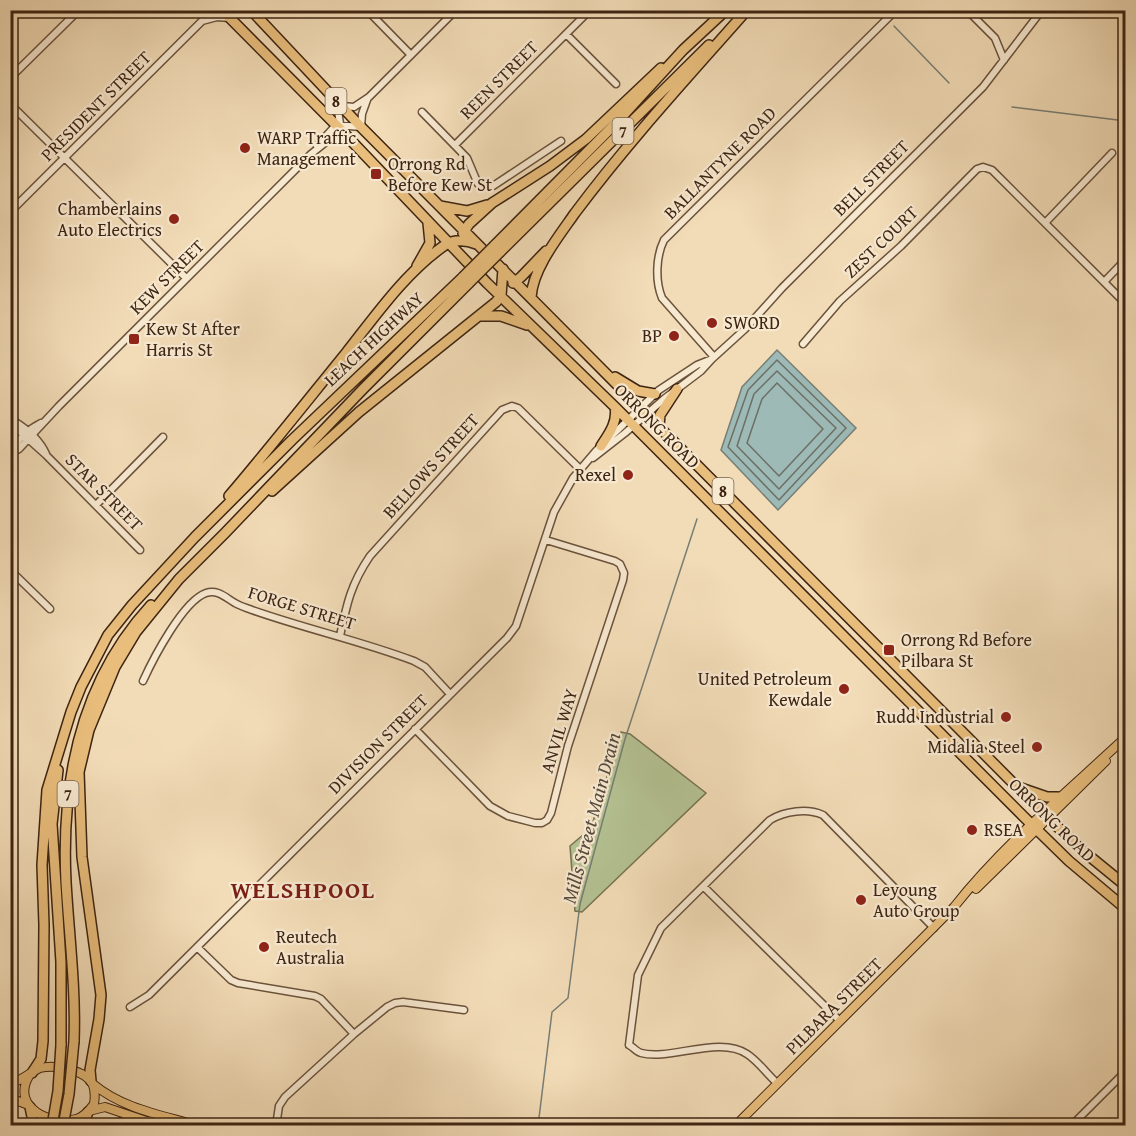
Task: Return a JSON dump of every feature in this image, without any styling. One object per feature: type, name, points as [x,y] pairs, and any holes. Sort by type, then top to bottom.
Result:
[{"type":"highway","name":"8","points":[[222,10],[339,126],[487,283],[502,291]]},
{"type":"highway","name":"ORRONG ROAD","points":[[251,10],[361,128],[1016,786],[1077,846],[1125,886]]},
{"type":"highway","name":"LEACH HIGHWAY","points":[[497,249],[642,97],[683,50],[726,10]]},
{"type":"highway","name":"LEACH HIGHWAY","points":[[179,579],[466,280],[747,10]]},
{"type":"highway","points":[[225,533],[360,412],[480,316],[502,291],[516,282],[555,241],[597,183],[640,131],[747,10]]},
{"type":"highway","points":[[464,259],[460,241],[465,230],[492,203],[550,166],[586,139],[612,117],[651,76],[683,50]]},
{"type":"highway","points":[[440,206],[467,211],[492,203]]},
{"type":"highway","points":[[413,273],[430,243],[428,222]]},
{"type":"highway","points":[[195,537],[297,416],[382,305],[413,273],[449,243],[460,241],[479,245]]},
{"type":"highway","points":[[531,297],[532,285],[555,241]]},
{"type":"highway","points":[[502,291],[503,269]]},
{"type":"highway","name":"LEACH HIGHWAY","points":[[71,712],[81,687],[108,635],[132,605],[195,537],[300,433],[466,280]]},
{"type":"highway","name":"ORRONG ROAD","points":[[502,291],[531,326],[615,406],[1034,827],[1069,861],[1125,909]]},
{"type":"highway","points":[[480,316],[501,316],[531,326]]},
{"type":"highway","points":[[594,361],[628,385],[645,393],[655,394]]},
{"type":"highway","points":[[659,426],[660,415],[677,389]]},
{"type":"highway","points":[[601,446],[614,422],[615,406]]},
{"type":"highway","name":"7","points":[[63,1125],[69,1094],[76,1000],[66,880],[68,796],[74,757],[83,722],[98,682],[118,647],[136,621],[179,579]]},
{"type":"highway","name":"7","points":[[91,1082],[90,1070],[101,995],[82,857],[79,772],[89,730],[115,668],[136,632],[179,579]]},
{"type":"highway","name":"7","points":[[52,1125],[58,1091],[61,1045],[61,962],[52,824],[59,764],[71,712]]},
{"type":"highway","name":"7","points":[[30,1075],[41,1059],[43,1041],[44,812],[47,790],[71,712]]},
{"type":"highway","points":[[1016,786],[1047,797],[1058,798]]},
{"type":"highway","points":[[29,1106],[34,1125]]},
{"type":"highway","points":[[83,1125],[88,1112]]},
{"type":"highway","points":[[112,1125],[127,1121],[151,1122]]},
{"type":"main road","name":"PILBARA STREET","points":[[1046,815],[1058,798],[1125,737]]},
{"type":"main road","name":"PILBARA STREET","points":[[735,1125],[1046,815],[1125,742]]},
{"type":"main road","points":[[10,1083],[42,1068],[60,1068],[80,1074],[108,1095],[136,1108],[199,1125]]},
{"type":"main road","points":[[29,1106],[24,1099],[24,1090],[30,1075]]},
{"type":"main road","points":[[88,1112],[94,1102],[91,1082]]},
{"type":"main road","points":[[10,1098],[47,1116],[63,1119],[76,1119],[88,1112],[105,1107],[161,1125]]},
{"type":"street","points":[[10,78],[79,10]]},
{"type":"street","name":"PRESIDENT STREET","points":[[10,212],[202,21],[207,10]]},
{"type":"street","points":[[367,10],[411,55]]},
{"type":"street","points":[[341,106],[354,106],[369,97],[456,10]]},
{"type":"street","name":"REEN STREET","points":[[455,145],[590,10]]},
{"type":"street","name":"BALLANTYNE ROAD","points":[[713,358],[662,298],[658,285],[661,245],[896,10]]},
{"type":"street","points":[[967,10],[995,38],[1004,60]]},
{"type":"street","name":"BELL STREET","points":[[643,410],[701,371],[745,329],[782,288],[983,87],[1041,10]]},
{"type":"street","points":[[202,21],[229,15]]},
{"type":"street","points":[[566,34],[616,84]]},
{"type":"street","points":[[303,66],[338,111],[339,126],[361,128],[363,108],[369,97]]},
{"type":"street","points":[[10,104],[186,278]]},
{"type":"street","points":[[422,112],[471,164],[478,184],[493,186],[561,141]]},
{"type":"street","name":"KEW STREET","points":[[11,453],[19,449],[28,436],[339,126]]},
{"type":"street","points":[[1112,153],[1044,223],[1125,304]]},
{"type":"street","name":"ZEST COURT","points":[[803,344],[840,302],[901,246],[976,170],[983,167],[992,170],[1044,223]]},
{"type":"street","points":[[1104,282],[1125,259]]},
{"type":"street","name":"BELL STREET","points":[[643,410],[655,394],[697,365],[713,358]]},
{"type":"street","name":"BELLOWS STREET","points":[[340,636],[349,593],[370,556],[502,410],[512,406],[518,408],[580,469]]},
{"type":"street","points":[[630,423],[643,410]]},
{"type":"street","name":"STAR STREET","points":[[11,419],[140,550]]},
{"type":"street","name":"DIVISION STREET","points":[[588,461],[601,446],[630,423]]},
{"type":"street","name":"DIVISION STREET","points":[[130,1007],[149,995],[512,632],[558,504],[580,469],[630,423]]},
{"type":"street","points":[[96,506],[163,436]]},
{"type":"street","name":"ANVIL WAY","points":[[415,729],[490,806],[508,816],[535,823],[547,820],[551,813],[568,746],[624,573],[620,564],[615,561],[546,540]]},
{"type":"street","points":[[10,570],[50,609]]},
{"type":"street","name":"FORGE STREET","points":[[142,681],[163,640],[190,606],[198,597],[210,592],[218,592],[253,610],[414,661],[425,667],[450,694]]},
{"type":"street","points":[[777,1083],[746,1053],[733,1048],[640,1053],[629,1045],[638,975],[661,928],[770,820],[780,814],[815,812],[823,815],[934,928]]},
{"type":"street","points":[[704,887],[840,1021]]},
{"type":"street","points":[[196,946],[231,980],[238,983],[309,994],[321,999],[354,1034]]},
{"type":"street","points":[[276,1125],[279,1106],[285,1097],[354,1034],[394,1003],[404,1002],[464,1010]]},
{"type":"street","points":[[1071,1125],[1125,1071]]},
{"type":"green space","points":[[621,732],[630,734],[706,793],[582,912],[575,911],[570,846],[591,828]]},
{"type":"water","points":[[777,350],[856,428],[778,510],[721,450],[742,387]]},
{"type":"waterway","name":"Mills Street Main Drain","points":[[894,26],[949,83]]},
{"type":"waterway","name":"Mills Street Main Drain","points":[[1012,107],[1126,121]]},
{"type":"waterway","name":"Mills Street Main Drain","points":[[538,1126],[552,1012],[568,998],[580,904],[625,739],[697,519]]},
{"type":"place","name":"WARP Traffic Management","points":[[245,148]]},
{"type":"place","name":"Orrong Rd Before Kew St","points":[[376,174]]},
{"type":"place","name":"Chamberlains Auto Electrics","points":[[174,219]]},
{"type":"place","name":"SWORD","points":[[712,323]]},
{"type":"place","name":"BP","points":[[674,336]]},
{"type":"place","name":"Kew St After Harris St","points":[[134,339]]},
{"type":"place","name":"Rexel","points":[[628,475]]},
{"type":"place","name":"Orrong Rd Before Pilbara St","points":[[889,650]]},
{"type":"place","name":"United Petroleum Kewdale","points":[[844,689]]},
{"type":"place","name":"Rudd Industrial","points":[[1006,717]]},
{"type":"place","name":"Midalia Steel","points":[[1037,747]]},
{"type":"place","name":"RSEA","points":[[972,830]]},
{"type":"place","name":"Leyoung Auto Group","points":[[861,900]]},
{"type":"place","name":"Reutech Australia","points":[[264,947]]},
{"type":"district","name":"WELSHPOOL","points":[[303,890]]}]
